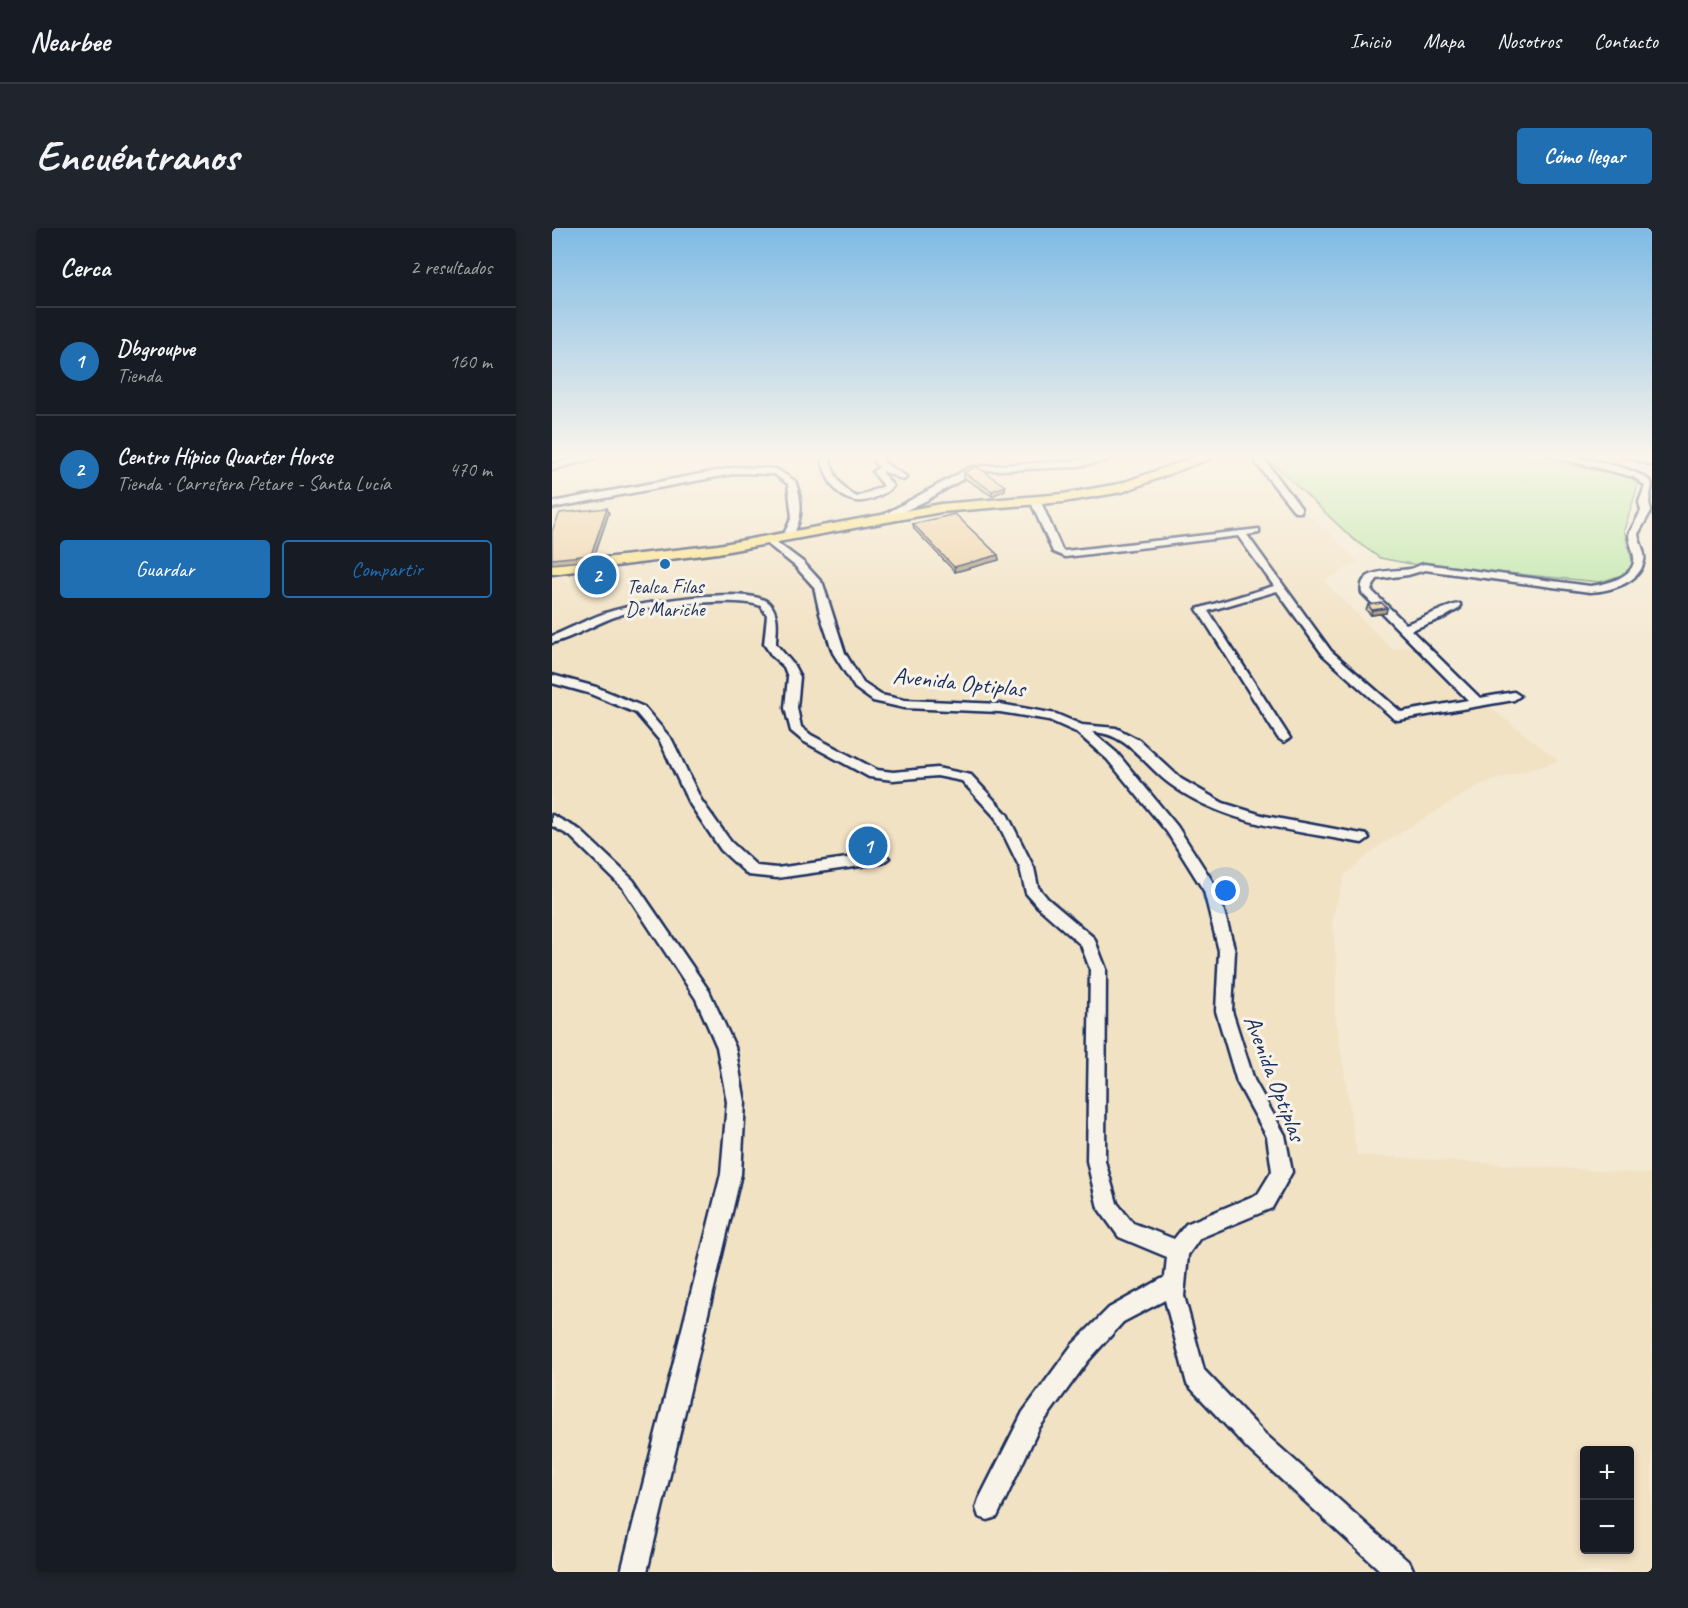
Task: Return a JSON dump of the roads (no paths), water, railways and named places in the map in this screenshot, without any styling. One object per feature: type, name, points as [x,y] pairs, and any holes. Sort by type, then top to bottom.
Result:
[{"type":"main road","points":[[552,569],[718,549],[887,518]]},
{"type":"street","points":[[788,536],[796,525],[797,518]]},
{"type":"street","points":[[1043,518],[1058,552],[1065,554],[1256,531]]},
{"type":"street","points":[[1477,702],[1366,591],[1366,585],[1371,578],[1381,574],[1418,572],[1424,567],[1590,589],[1607,588],[1634,573],[1640,559],[1633,539],[1634,526],[1643,518]]},
{"type":"street","points":[[1241,533],[1327,653],[1398,716],[1514,696]]},
{"type":"street","name":"Avenida Optiplas","points":[[768,540],[799,564],[819,586],[825,614],[839,652],[859,685],[877,698],[904,704],[1000,708],[1052,717],[1080,729],[1112,756],[1164,820],[1211,890],[1227,951],[1224,1011],[1246,1082],[1276,1135],[1282,1172],[1265,1201],[1193,1231],[1178,1251]]},
{"type":"street","points":[[1280,587],[1202,609],[1284,738]]},
{"type":"street","points":[[552,640],[615,614],[639,607],[736,597],[753,599],[765,604],[772,615],[770,644],[776,654],[789,666],[794,677],[791,708],[795,728],[807,738],[874,774],[937,772],[966,777],[1000,814],[1027,868],[1031,889],[1043,903],[1088,942],[1098,969],[1096,1161],[1108,1208],[1126,1230],[1178,1251],[1174,1296],[1195,1376],[1256,1441],[1401,1572]]},
{"type":"street","points":[[1403,629],[1439,616],[1456,606]]},
{"type":"street","points":[[552,679],[592,690],[640,710],[666,740],[695,801],[726,846],[753,871],[777,873],[882,858]]},
{"type":"street","points":[[1080,729],[1107,730],[1122,734],[1176,782],[1225,809],[1251,817],[1362,838]]},
{"type":"street","points":[[552,820],[575,833],[628,884],[703,996],[726,1047],[736,1102],[731,1174],[634,1572]]},
{"type":"street","points":[[988,1508],[1031,1420],[1080,1353],[1116,1315],[1175,1283]]},
{"type":"place","name":"Tealca Filas De Mariche","points":[[665,564]]},
{"type":"place","name":"Centro Hípico Quarter Horse","points":[[597,575]]},
{"type":"place","name":"Dbgroupve","points":[[868,846]]}]
